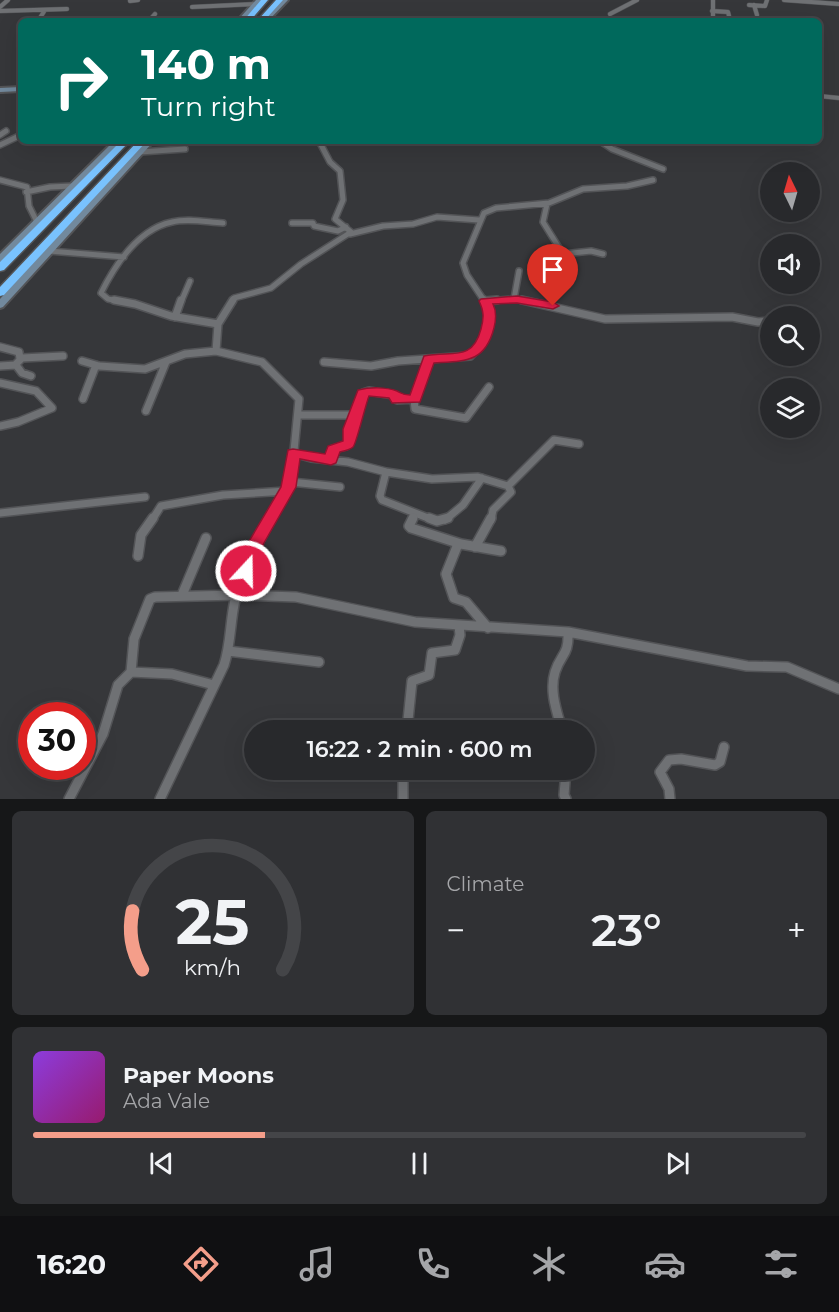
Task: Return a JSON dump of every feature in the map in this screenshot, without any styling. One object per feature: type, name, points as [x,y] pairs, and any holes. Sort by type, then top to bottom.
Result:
[{"type":"highway","points":[[249,18],[265,0]]},
{"type":"highway","points":[[263,18],[280,0]]},
{"type":"highway","points":[[0,268],[123,144]]},
{"type":"highway","points":[[0,293],[140,144]]},
{"type":"street","points":[[0,9],[8,0]]},
{"type":"street","points":[[129,1],[138,0]]},
{"type":"street","points":[[268,18],[285,0]]},
{"type":"street","points":[[610,14],[638,0]]},
{"type":"street","points":[[712,0],[713,18]]},
{"type":"street","points":[[757,15],[751,5],[766,5],[767,0]]},
{"type":"street","points":[[784,0],[839,4]]},
{"type":"street","points":[[192,7],[225,8],[258,2]]},
{"type":"street","points":[[243,18],[258,2]]},
{"type":"street","points":[[762,6],[763,12]]},
{"type":"street","points":[[0,9],[14,11],[67,9]]},
{"type":"street","points":[[40,18],[45,10]]},
{"type":"street","points":[[9,18],[14,11]]},
{"type":"street","points":[[712,11],[729,12],[730,18]]},
{"type":"street","points":[[152,18],[155,14]]},
{"type":"street","points":[[0,90],[18,89]]},
{"type":"street","points":[[822,96],[839,98]]},
{"type":"street","points":[[0,135],[6,131]]},
{"type":"street","points":[[0,145],[18,136]]},
{"type":"street","points":[[0,259],[115,144]]},
{"type":"street","points":[[0,305],[147,144]]},
{"type":"street","points":[[321,144],[330,162],[340,171],[343,200],[335,219],[348,230]]},
{"type":"street","points":[[604,144],[663,169]]},
{"type":"street","points":[[140,152],[185,149]]},
{"type":"street","points":[[0,180],[25,184],[27,187],[25,196],[34,220],[37,222]]},
{"type":"street","points":[[324,362],[371,366],[467,357],[482,346],[490,323],[489,309],[463,266],[479,220],[484,213],[494,208],[547,204],[583,189],[627,186],[653,180]]},
{"type":"street","points":[[26,192],[50,187],[72,186]]},
{"type":"street","points":[[547,204],[543,222],[550,229],[555,243],[563,254],[591,251],[603,254]]},
{"type":"street","points":[[292,223],[313,223],[314,226],[338,231],[441,217],[479,220]]},
{"type":"street","points":[[218,324],[175,317],[102,296],[102,291],[124,256],[161,225],[182,221],[223,223]]},
{"type":"street","points":[[216,351],[218,324],[234,298],[271,288],[348,230]]},
{"type":"street","points":[[49,251],[124,256]]},
{"type":"street","points":[[514,299],[519,271]]},
{"type":"street","points":[[175,317],[190,281]]},
{"type":"street","points":[[485,301],[514,299],[547,304],[580,315],[605,319],[732,317],[760,322]]},
{"type":"street","points":[[0,347],[19,352],[20,359]]},
{"type":"street","points":[[82,361],[96,365],[145,369],[185,354],[216,351],[266,365],[298,397],[300,403],[291,482],[256,543],[238,595],[228,651],[160,799]]},
{"type":"street","points":[[0,366],[15,365],[20,359],[63,356]]},
{"type":"street","points":[[429,359],[414,399],[415,409],[466,418],[489,387]]},
{"type":"street","points":[[146,411],[166,362]]},
{"type":"street","points":[[15,365],[21,372],[31,376]]},
{"type":"street","points":[[83,399],[96,365]]},
{"type":"street","points":[[0,384],[36,391],[52,408],[18,422],[0,426]]},
{"type":"street","points":[[331,460],[333,449],[346,446],[350,442],[351,429],[363,393],[394,395],[397,400],[414,399]]},
{"type":"street","points":[[298,415],[356,415]]},
{"type":"street","points":[[508,486],[554,440],[579,444]]},
{"type":"street","points":[[293,453],[386,472],[432,479],[482,478],[508,486],[511,492],[493,510],[490,523],[475,547]]},
{"type":"street","points":[[386,472],[380,498],[437,521],[446,520],[462,506],[482,478]]},
{"type":"street","points":[[291,482],[340,488]]},
{"type":"street","points":[[138,556],[141,535],[161,506],[231,494],[287,491]]},
{"type":"street","points":[[0,513],[145,497]]},
{"type":"street","points":[[415,513],[410,527],[458,544],[501,551]]},
{"type":"street","points":[[182,595],[206,538]]},
{"type":"street","points":[[458,544],[446,574],[454,598],[466,602],[488,628]]},
{"type":"street","points":[[69,799],[103,734],[118,685],[131,672],[134,639],[150,599],[155,597],[182,595],[296,597],[406,621],[568,632],[747,666],[787,667],[839,689]]},
{"type":"street","points":[[408,720],[412,681],[429,675],[432,653],[455,650],[460,635],[459,626]]},
{"type":"street","points":[[560,720],[554,682],[556,670],[568,654],[568,632]]},
{"type":"street","points":[[228,651],[319,662]]},
{"type":"street","points":[[131,672],[172,674],[214,685]]},
{"type":"street","points":[[670,799],[669,789],[660,772],[669,760],[681,759],[715,765],[720,762],[724,747]]},
{"type":"street","points":[[403,780],[404,799]]},
{"type":"street","points":[[564,799],[565,780]]},
{"type":"route","points":[[246,571],[256,543],[289,487],[293,453],[314,459],[331,460],[333,449],[346,446],[350,442],[351,429],[363,393],[394,395],[397,400],[415,399],[429,359],[470,356],[484,344],[489,326],[489,309],[485,301],[517,299],[553,306]]}]
